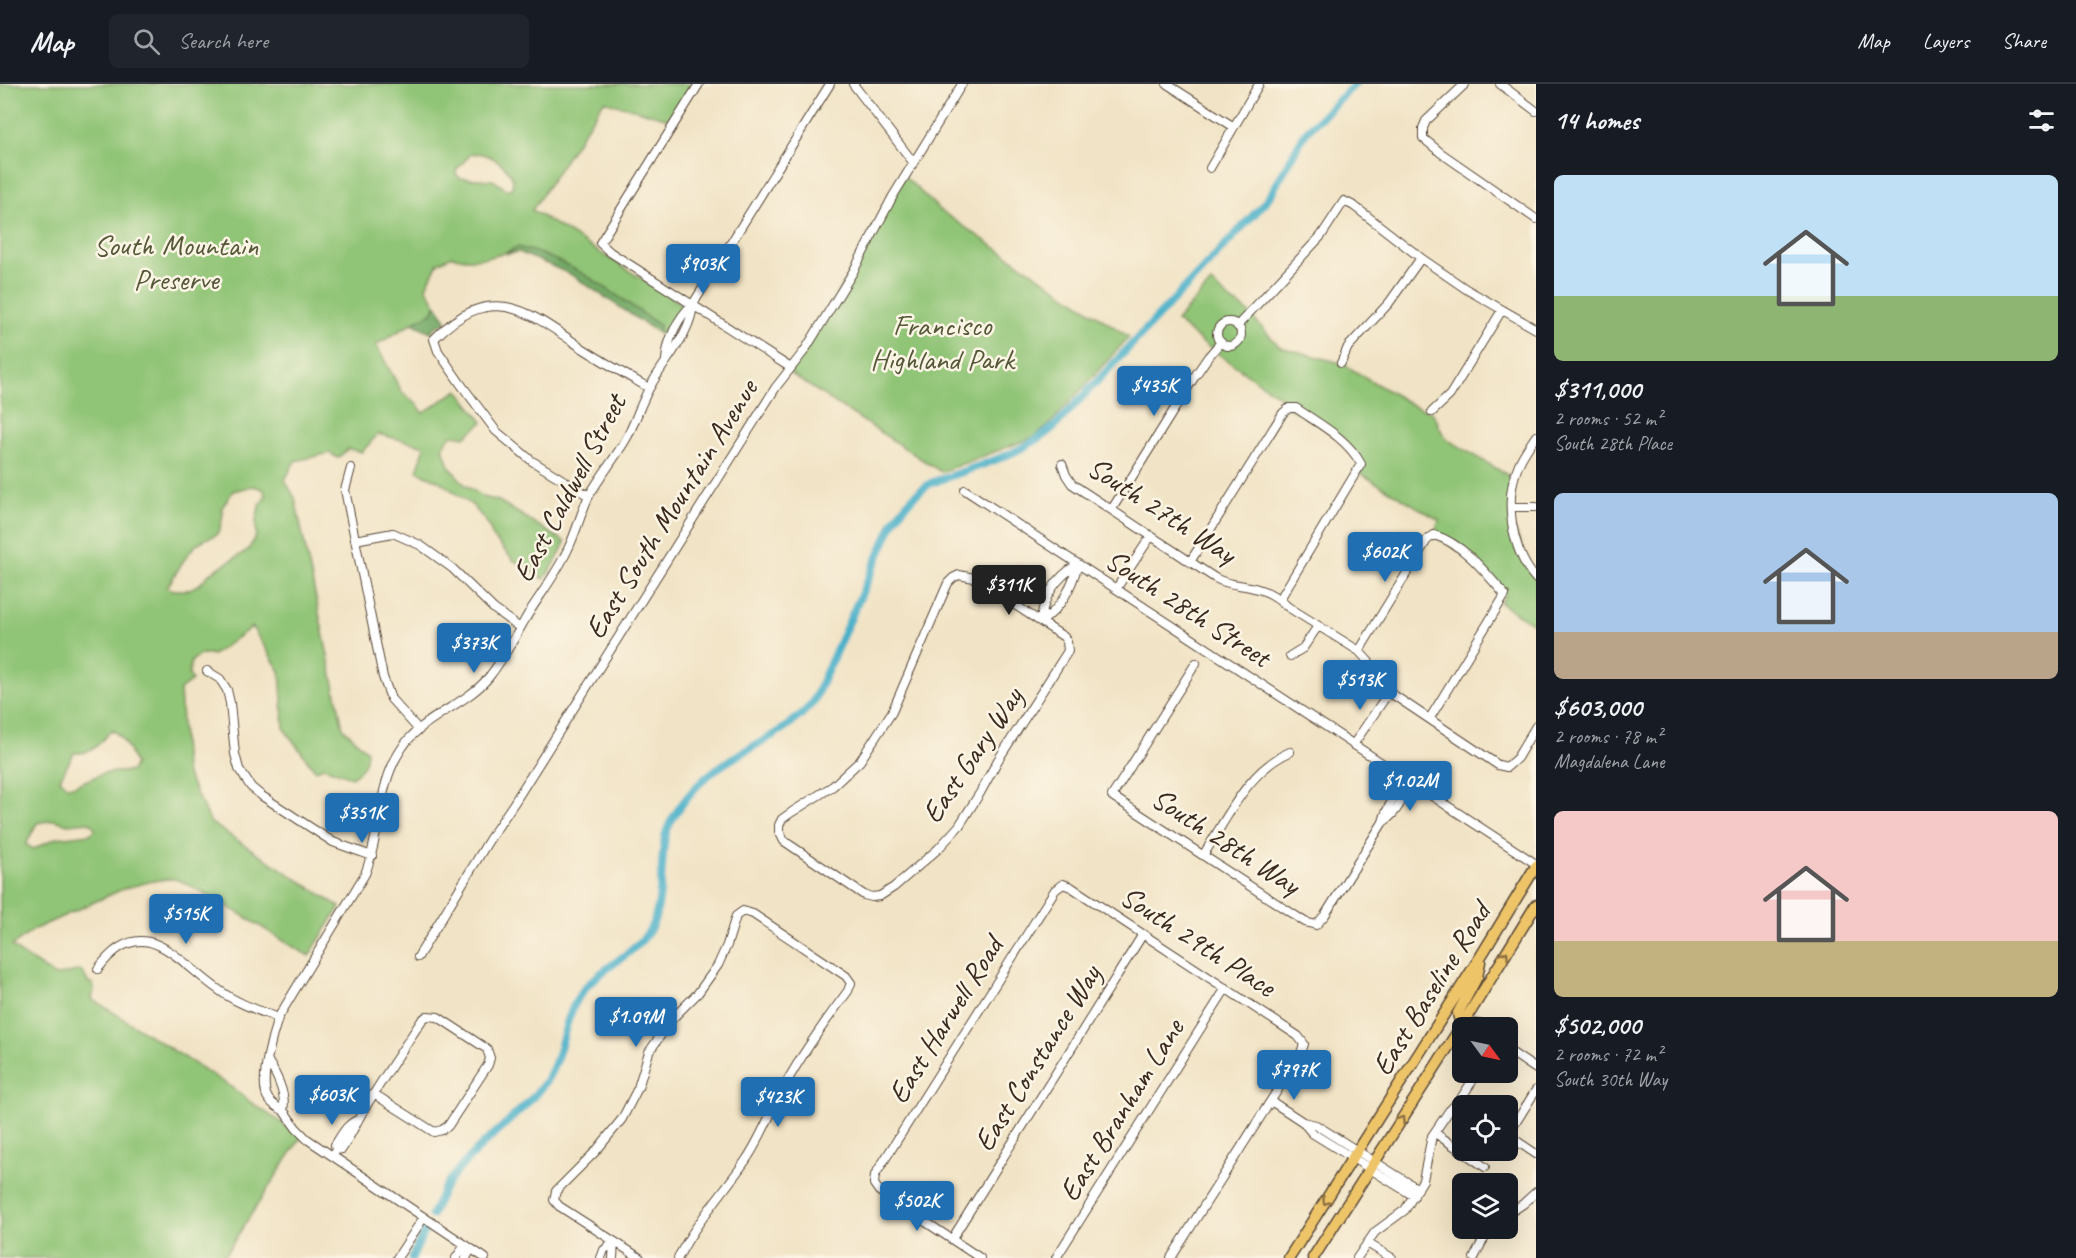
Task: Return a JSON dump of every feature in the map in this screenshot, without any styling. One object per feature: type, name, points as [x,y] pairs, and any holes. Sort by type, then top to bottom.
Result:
[{"type":"main road","name":"East Baseline Road","points":[[1289,1258],[1481,956],[1536,865]]},
{"type":"main road","name":"East Baseline Road","points":[[1472,1017],[1536,905]]},
{"type":"main road","points":[[1460,1017],[1458,1013],[1477,977],[1481,956]]},
{"type":"main road","name":"East Baseline Road","points":[[1313,1258],[1452,1047]]},
{"type":"street","points":[[699,84],[600,243],[610,252],[791,368]]},
{"type":"street","name":"East Caldwell Street","points":[[266,1087],[265,1077],[270,1039],[278,1018],[365,874],[372,856],[381,796],[392,765],[403,746],[419,730],[433,718],[477,690],[490,675],[568,550],[589,496],[626,439],[649,388],[666,360],[666,348],[674,342],[692,317],[693,304],[830,84]]},
{"type":"street","points":[[853,84],[913,162]]},
{"type":"street","name":"East South Mountain Avenue","points":[[418,957],[489,840],[776,387],[805,350],[864,254],[885,210],[913,162],[962,84]]},
{"type":"street","points":[[1167,84],[1234,127]]},
{"type":"street","points":[[1210,168],[1259,84]]},
{"type":"street","points":[[1465,84],[1426,122],[1422,133],[1428,142],[1441,153],[1536,219]]},
{"type":"street","points":[[1500,84],[1536,111]]},
{"type":"street","points":[[1237,326],[1321,236],[1344,201],[1354,206],[1421,258],[1536,329]]},
{"type":"street","points":[[1341,363],[1348,347],[1389,303],[1421,258]]},
{"type":"street","points":[[589,496],[532,461],[496,431],[444,359],[434,339],[444,329],[468,314],[493,306],[510,306],[527,312],[607,365],[649,388]]},
{"type":"street","points":[[1432,412],[1450,395],[1502,310]]},
{"type":"street","points":[[1229,322],[1237,326],[1241,333],[1237,343],[1227,346],[1221,342],[1218,332],[1222,325],[1229,322]]},
{"type":"street","points":[[1112,509],[1195,376],[1221,342]]},
{"type":"street","points":[[1190,562],[1283,413],[1289,408],[1296,408],[1335,433],[1361,464],[1280,599]]},
{"type":"street","points":[[1536,436],[1519,463],[1514,479],[1511,507],[1516,543],[1536,579]]},
{"type":"street","name":"South 27th Way","points":[[1062,464],[1072,484],[1190,562],[1222,582],[1260,589],[1280,599],[1359,651],[1389,692],[1498,765],[1507,767],[1516,758],[1536,726]]},
{"type":"street","points":[[351,468],[345,490],[383,677],[391,699],[419,730]]},
{"type":"street","name":"South 28th Street","points":[[964,490],[1536,865]]},
{"type":"street","points":[[1511,507],[1536,507]]},
{"type":"street","points":[[355,540],[393,533],[420,545],[452,568],[494,609],[520,628]]},
{"type":"street","points":[[1359,651],[1427,540],[1434,535],[1441,537],[1468,555],[1505,595],[1430,718]]},
{"type":"street","points":[[1116,589],[1151,536]]},
{"type":"street","points":[[1041,622],[1041,609],[1052,588],[1067,571],[1078,564]]},
{"type":"street","points":[[1041,622],[1066,596],[1078,564]]},
{"type":"street","name":"East Gary Way","points":[[959,575],[974,578],[1041,622],[1064,637],[1068,646],[1066,657],[998,760],[958,826],[938,849],[894,888],[880,896],[864,895],[784,841],[779,831],[782,819],[833,786],[860,761],[892,712],[948,583],[953,578],[959,575]]},
{"type":"street","points":[[1052,588],[1066,596]]},
{"type":"street","points":[[1290,656],[1303,648],[1318,626]]},
{"type":"street","name":"South 28th Way","points":[[1196,663],[1112,796],[1305,922],[1316,925],[1325,915],[1383,822],[1386,811],[1398,792],[1409,781]]},
{"type":"street","points":[[207,671],[220,679],[227,690],[235,754],[239,769],[251,787],[333,842],[372,856]]},
{"type":"street","points":[[1353,745],[1389,692]]},
{"type":"street","points":[[1204,855],[1256,776],[1267,765],[1290,752]]},
{"type":"street","name":"South 29th Place","points":[[1063,884],[1071,887],[1298,1036],[1304,1044],[1301,1053],[1271,1101]]},
{"type":"street","name":"East Harwell Road","points":[[952,1239],[879,1191],[874,1184],[875,1175],[1048,900],[1063,884]]},
{"type":"street","points":[[640,1258],[554,1200],[556,1191],[596,1151],[622,1119],[638,1088],[649,1052],[665,1027],[699,993],[718,965],[736,916],[743,911],[753,914],[846,976],[851,983],[788,1080],[746,1159],[712,1203],[688,1238],[678,1258]]},
{"type":"street","name":"East Constance Way","points":[[952,1239],[1143,934]]},
{"type":"street","points":[[98,969],[108,955],[120,946],[129,942],[152,942],[168,949],[220,992],[278,1018]]},
{"type":"street","name":"East Branham Lane","points":[[1056,1258],[1226,988]]},
{"type":"street","points":[[334,1153],[342,1149],[349,1132],[357,1127],[358,1120],[374,1094],[422,1020],[427,1016],[438,1017],[487,1049],[490,1058],[488,1065],[448,1126],[442,1130],[434,1132],[374,1094]]},
{"type":"street","points":[[1518,1057],[1536,1069]]},
{"type":"street","points":[[268,1061],[276,1075],[285,1102],[283,1110]]},
{"type":"street","points":[[279,1085],[266,1087],[266,1095],[276,1107],[283,1110],[307,1138],[334,1153],[427,1220],[485,1258]]},
{"type":"street","points":[[1518,1119],[1536,1090]]},
{"type":"street","points":[[1171,1258],[1271,1101],[1303,1122],[1316,1125],[1324,1136],[1372,1166],[1396,1186],[1416,1192]]},
{"type":"street","points":[[1357,1258],[1375,1232],[1405,1210],[1423,1179],[1435,1133],[1449,1111],[1452,1110]]},
{"type":"street","points":[[1435,1133],[1485,1167]]},
{"type":"street","points":[[1518,1142],[1536,1154]]},
{"type":"street","points":[[1372,1166],[1401,1178],[1416,1192]]},
{"type":"street","points":[[1396,1186],[1401,1178]]},
{"type":"street","points":[[1518,1207],[1536,1192]]},
{"type":"street","points":[[397,1258],[427,1220]]},
{"type":"street","points":[[952,1239],[980,1258]]},
{"type":"street","points":[[1474,1258],[1484,1239]]},
{"type":"street","points":[[601,1258],[604,1250],[614,1242]]},
{"type":"street","points":[[613,1258],[614,1242]]},
{"type":"street","points":[[1367,1243],[1392,1258]]},
{"type":"street","points":[[456,1258],[468,1247]]},
{"type":"street","points":[[466,1258],[468,1247]]},
{"type":"green space","name":"South Mountain Preserve","points":[[0,84],[694,84],[672,120],[604,101],[532,210],[679,302],[682,308],[663,346],[657,344],[661,337],[658,325],[608,290],[556,260],[517,247],[485,258],[468,259],[452,256],[438,263],[426,287],[436,304],[432,313],[376,345],[402,392],[418,405],[423,413],[458,390],[483,422],[465,437],[453,435],[448,439],[443,448],[449,466],[464,484],[483,497],[499,501],[565,542],[544,579],[513,560],[493,537],[488,524],[473,506],[439,481],[417,471],[425,446],[378,434],[362,452],[348,449],[338,458],[330,453],[295,461],[285,480],[295,498],[343,728],[367,751],[365,764],[361,769],[351,777],[324,767],[315,770],[284,729],[280,671],[252,627],[213,655],[201,655],[191,662],[189,674],[192,681],[180,690],[185,771],[211,823],[340,907],[309,956],[216,899],[184,882],[173,879],[123,889],[35,929],[12,946],[55,976],[81,970],[88,982],[93,984],[92,999],[230,1086],[302,1136],[223,1258],[0,1258]],"holes":[[[471,154],[481,154],[505,167],[513,183],[511,189],[506,189],[493,180],[460,178],[456,174],[457,169]],[[253,486],[263,489],[266,496],[259,507],[256,536],[248,550],[210,573],[200,584],[188,590],[173,590],[167,587],[195,546],[214,536],[220,530],[223,512],[221,509],[233,491]],[[112,730],[129,750],[135,764],[131,771],[104,773],[73,786],[67,786],[60,779],[74,753],[82,753],[96,746]],[[54,820],[68,824],[89,822],[95,830],[90,834],[56,838],[34,849],[26,845],[37,823]]]},
{"type":"green space","name":"Francisco Highland Park","points":[[904,176],[941,211],[1129,337],[1047,427],[1034,437],[941,472],[788,372],[805,350]]},
{"type":"green space","points":[[517,247],[556,260],[591,279],[659,325],[660,334],[570,274],[519,252],[506,254]]},
{"type":"green space","points":[[1211,283],[1233,302],[1244,308],[1280,347],[1341,363],[1414,406],[1432,412],[1445,438],[1514,479],[1512,524],[1536,579],[1536,626],[1500,603],[1505,595],[1479,564],[1434,535],[1439,520],[1358,472],[1361,464],[1335,433],[1289,408],[1283,399],[1207,346],[1176,321]]},
{"type":"green space","points":[[436,304],[447,322],[435,327],[431,332],[412,323],[432,313]]},
{"type":"waterway","points":[[432,1215],[444,1189],[464,1163],[520,1111],[541,1088],[554,1065],[569,1018],[579,996],[595,978],[633,949],[649,931],[657,910],[665,837],[674,816],[684,802],[712,772],[787,726],[813,702],[894,521],[906,505],[931,483],[1012,453],[1055,426],[1260,208],[1271,194],[1305,133],[1355,84]]},
{"type":"waterway","points":[[412,1258],[426,1227]]}]
